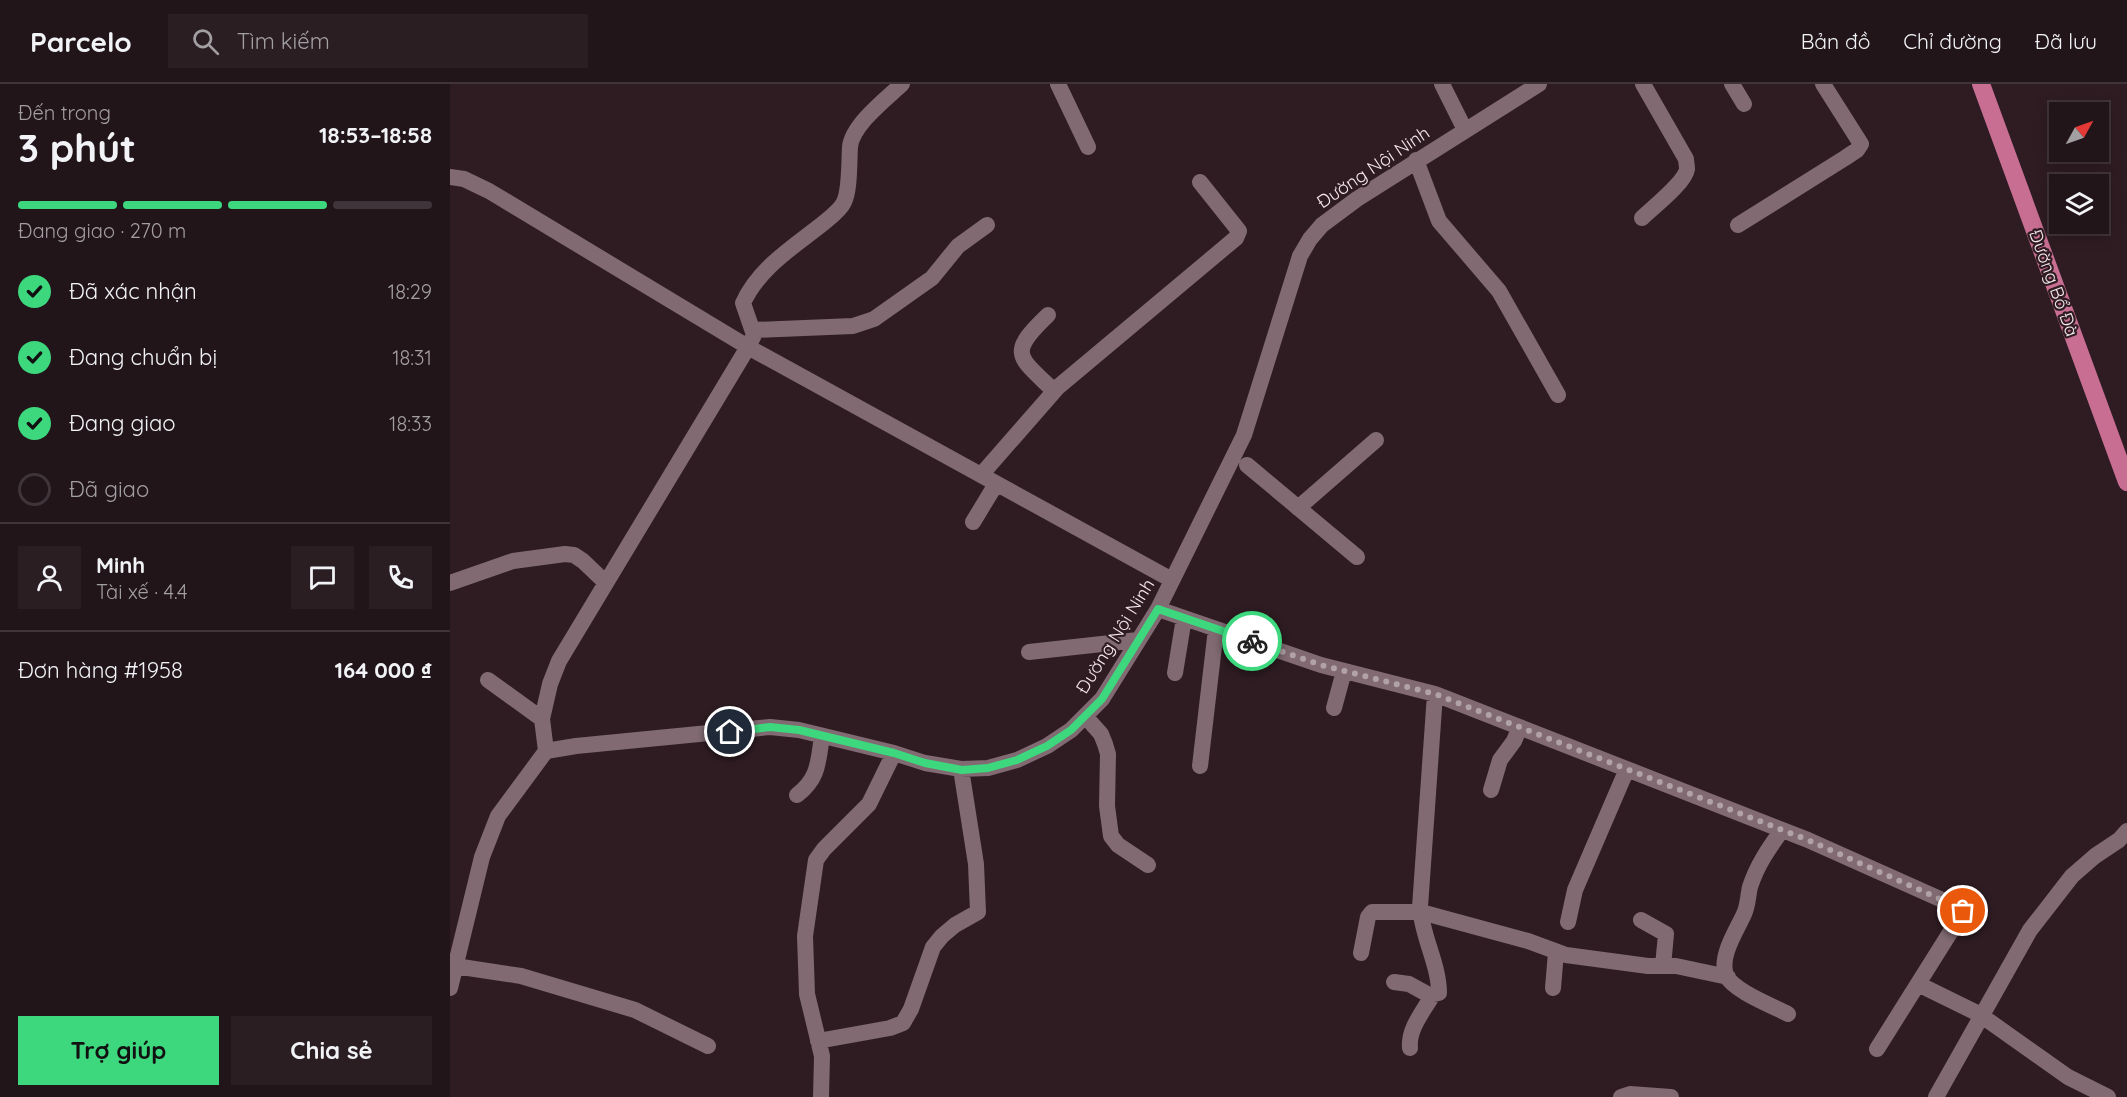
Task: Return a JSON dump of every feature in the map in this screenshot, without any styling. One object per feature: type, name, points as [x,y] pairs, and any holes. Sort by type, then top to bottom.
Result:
[{"type":"main road","name":"Đường Bổ Đà","points":[[1981,84],[2127,482]]},
{"type":"street","points":[[450,988],[482,857],[498,816],[546,751],[542,719],[550,684],[559,661],[748,347],[754,335],[743,303],[752,286],[764,272],[844,203],[850,166],[850,144],[865,120],[902,84]]},
{"type":"street","points":[[1058,84],[1088,147]]},
{"type":"street","points":[[1442,84],[1465,130]]},
{"type":"street","name":"Đường Nội Ninh","points":[[546,751],[770,727],[799,730],[894,753],[925,763],[962,770],[988,768],[1017,760],[1047,746],[1071,730],[1102,699],[1158,609],[1172,580],[1241,461],[1244,435],[1300,256],[1310,239],[1322,225],[1357,199],[1539,84]]},
{"type":"street","points":[[1641,218],[1675,186],[1687,169],[1686,159],[1643,84]]},
{"type":"street","points":[[1732,84],[1744,104]]},
{"type":"street","points":[[1738,225],[1845,158],[1857,150],[1861,144],[1823,84]]},
{"type":"street","points":[[1416,160],[1439,221],[1499,291],[1558,395]]},
{"type":"street","points":[[450,177],[464,179],[489,191],[748,347],[1172,580]]},
{"type":"street","points":[[981,475],[1054,391],[1236,238],[1239,231],[1200,182]]},
{"type":"street","points":[[753,330],[782,327],[853,326],[874,319],[932,278],[958,246],[987,225]]},
{"type":"street","points":[[1048,315],[1027,338],[1021,348],[1021,356],[1054,391]]},
{"type":"street","points":[[1298,508],[1376,440]]},
{"type":"street","points":[[1241,461],[1357,556]]},
{"type":"street","points":[[973,522],[996,484]]},
{"type":"street","points":[[450,583],[513,561],[565,554],[574,555],[583,561],[606,582]]},
{"type":"street","points":[[1158,609],[1321,665],[1435,694],[1782,830],[1962,909],[1964,912],[1877,1049]]},
{"type":"street","points":[[1175,673],[1184,618]]},
{"type":"street","points":[[1200,766],[1216,629]]},
{"type":"street","points":[[1029,652],[1138,640]]},
{"type":"street","points":[[1334,708],[1344,671]]},
{"type":"street","points":[[488,680],[542,719]]},
{"type":"street","points":[[1410,1048],[1409,1039],[1412,1031],[1432,996],[1439,993],[1439,979],[1427,942],[1421,912],[1435,694]]},
{"type":"street","points":[[1085,716],[1101,734],[1106,744],[1108,754],[1107,806],[1111,836],[1118,845],[1148,865]]},
{"type":"street","points":[[1491,790],[1500,760],[1514,741],[1520,728]]},
{"type":"street","points":[[797,795],[808,787],[816,774],[822,736]]},
{"type":"street","points":[[821,1097],[822,1056],[807,994],[805,936],[816,860],[869,804],[894,753]]},
{"type":"street","points":[[1568,922],[1575,890],[1627,769]]},
{"type":"street","points":[[818,1041],[890,1028],[903,1023],[911,1009],[933,946],[955,925],[978,912],[976,864],[962,770]]},
{"type":"street","points":[[1782,830],[1760,861],[1750,888],[1745,913],[1731,939],[1726,956],[1725,973],[1737,987],[1788,1014]]},
{"type":"street","points":[[1936,1097],[2030,930],[2072,876],[2119,840],[2127,831]]},
{"type":"street","points":[[1361,953],[1368,917],[1372,912],[1421,912],[1528,940],[1556,952],[1604,962],[1676,966],[1728,977]]},
{"type":"street","points":[[1641,920],[1666,934],[1663,966]]},
{"type":"street","points":[[1553,988],[1556,952]]},
{"type":"street","points":[[455,966],[521,976],[635,1010],[708,1046]]},
{"type":"street","points":[[1394,982],[1410,984],[1432,996]]},
{"type":"street","points":[[1918,984],[1982,1016],[2068,1077],[2108,1097]]},
{"type":"street","points":[[1621,1097],[1630,1094],[1671,1097]]},
{"type":"way so far","points":[[1252,641],[1321,665],[1435,694],[1808,840],[1963,911]]},
{"type":"route","points":[[730,732],[770,727],[799,730],[894,753],[925,763],[962,770],[988,768],[1017,760],[1047,746],[1071,730],[1102,699],[1158,609],[1252,641]]}]
